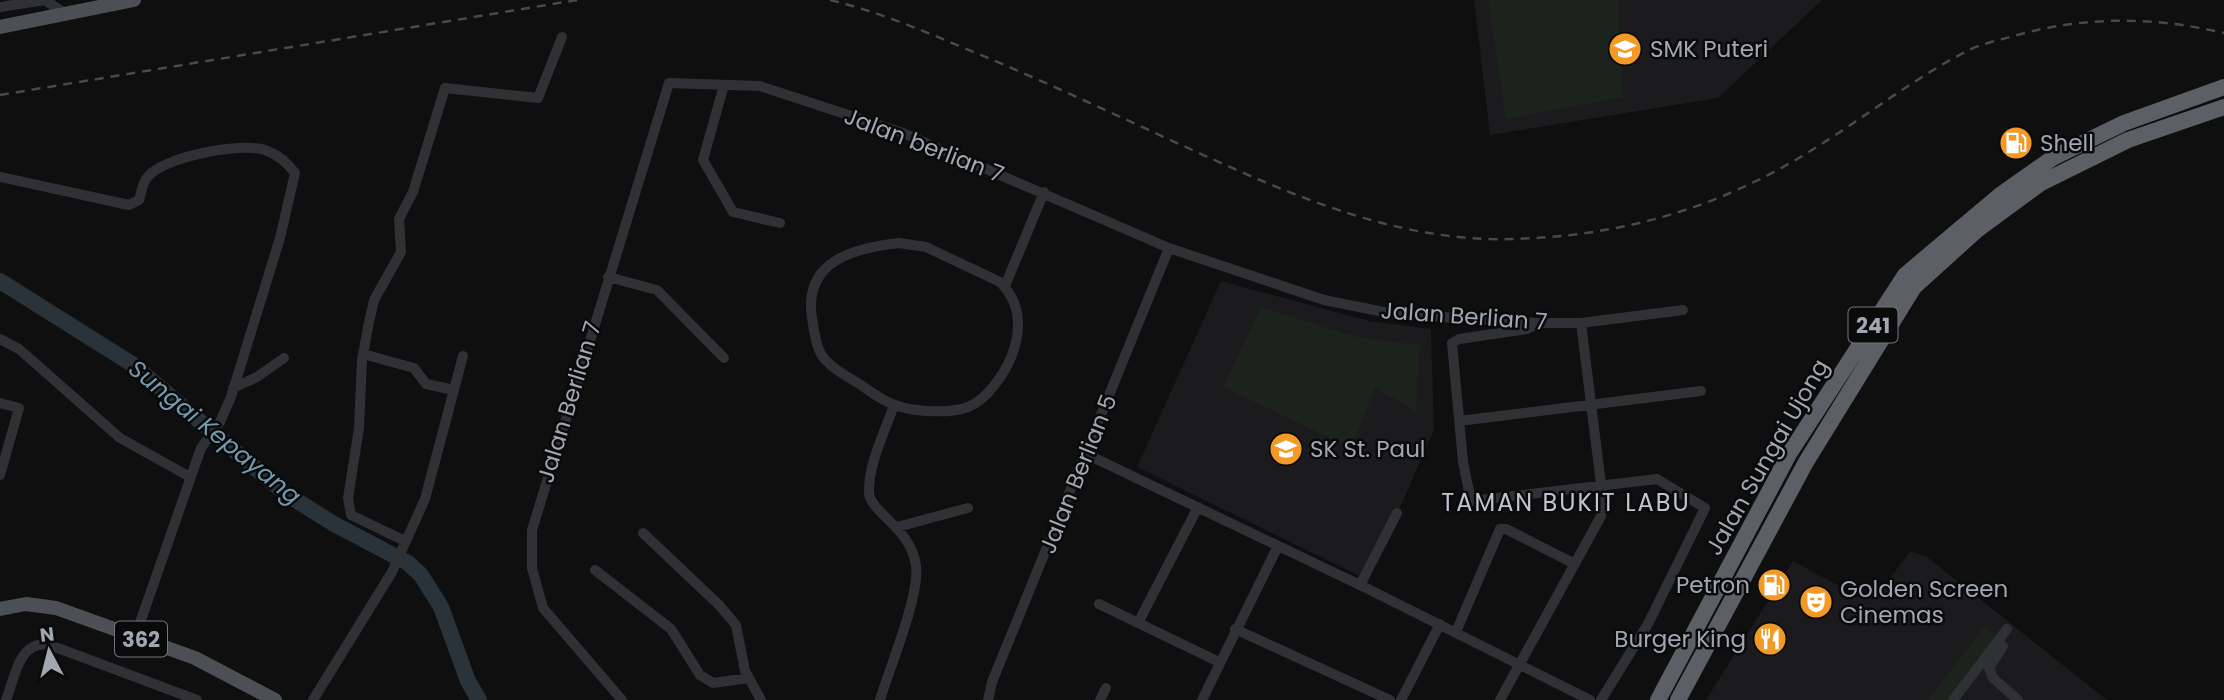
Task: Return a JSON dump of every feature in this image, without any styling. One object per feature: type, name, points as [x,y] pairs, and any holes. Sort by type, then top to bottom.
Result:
[{"type":"highway","name":"Jalan Sungai Ujong","points":[[1657,697],[1789,454],[1905,275],[2000,194],[2054,158],[2124,123],[2224,87]]},
{"type":"highway","name":"Jalan Sungai Ujong","points":[[1681,697],[1806,462],[1914,286],[1977,230],[2041,183],[2128,141],[2224,107]]},
{"type":"main road","points":[[0,27],[99,3],[134,0]]},
{"type":"main road","name":"362","points":[[0,609],[26,604],[56,608],[195,658],[275,700]]},
{"type":"street","points":[[0,7],[45,0],[64,13]]},
{"type":"street","points":[[403,544],[357,519],[349,510],[363,354],[374,300],[401,252],[399,219],[413,192],[441,93],[445,88],[453,86],[538,98],[562,37]]},
{"type":"street","name":"Jalan berlian 7","points":[[669,83],[760,86],[903,133],[1169,248]]},
{"type":"street","name":"Jalan Berlian 7","points":[[622,700],[543,608],[533,568],[532,530],[669,83]]},
{"type":"street","points":[[724,85],[703,160],[733,212],[780,223]]},
{"type":"street","points":[[0,177],[135,204],[146,178],[162,165],[200,154],[262,149],[284,158],[295,173],[280,238],[233,388],[220,422],[201,447],[135,637]]},
{"type":"street","points":[[1004,286],[1044,192]]},
{"type":"street","points":[[899,243],[926,247],[1004,286],[1009,291],[1020,321],[1011,358],[983,397],[968,407],[951,409],[894,405],[842,373],[821,354],[810,306],[815,285],[832,261],[862,248],[899,243]]},
{"type":"street","name":"Jalan Berlian 7","points":[[1169,248],[1324,300],[1394,314],[1536,323],[1581,323],[1683,310]]},
{"type":"street","name":"Jalan Berlian 5","points":[[988,700],[992,682],[1169,248]]},
{"type":"street","points":[[608,277],[657,290],[724,358]]},
{"type":"street","points":[[1086,454],[1278,545],[1587,698],[1603,699],[1648,624],[1705,508],[1657,479],[1471,500],[1459,421],[1452,343],[1459,339],[1527,330],[1536,323]]},
{"type":"street","points":[[1500,700],[1601,516],[1601,485],[1581,323]]},
{"type":"street","points":[[0,339],[19,349],[120,439],[190,477]]},
{"type":"street","points":[[363,354],[414,368],[426,384],[454,390]]},
{"type":"street","points":[[313,700],[392,572],[425,499],[463,356]]},
{"type":"street","points":[[233,388],[257,377],[284,358]]},
{"type":"street","points":[[1459,421],[1701,391]]},
{"type":"street","points":[[0,403],[19,408],[0,475]]},
{"type":"street","points":[[880,700],[914,590],[917,568],[911,543],[873,505],[869,494],[873,467],[894,405]]},
{"type":"street","points":[[897,527],[968,508]]},
{"type":"street","points":[[1138,623],[1199,508]]},
{"type":"street","points":[[1360,585],[1397,513]]},
{"type":"street","points":[[1455,632],[1500,529],[1506,529],[1575,564]]},
{"type":"street","points":[[643,533],[736,625],[749,678],[761,700]]},
{"type":"street","points":[[1202,700],[1278,545]]},
{"type":"street","points":[[595,570],[671,629],[700,675],[713,683],[749,678]]},
{"type":"street","points":[[1099,604],[1219,662]]},
{"type":"street","points":[[1401,700],[1440,625]]},
{"type":"street","points":[[1235,629],[1390,700]]},
{"type":"street","points":[[1953,700],[2010,631],[1990,663],[1993,678],[2018,700]]},
{"type":"street","points":[[6,700],[24,652],[35,644],[47,644],[197,700]]},
{"type":"street","points":[[1965,683],[1993,678]]},
{"type":"street","points":[[1100,700],[1106,688]]},
{"type":"shaded area","name":"SMK Puteri","points":[[1474,0],[1822,0],[1718,98],[1490,135]]},
{"type":"shaded area","points":[[1488,0],[1618,0],[1623,97],[1506,119]]},
{"type":"shaded area","name":"SK St. Paul","points":[[1221,281],[1369,321],[1431,329],[1434,430],[1368,580],[1137,467]]},
{"type":"shaded area","points":[[1261,307],[1356,337],[1420,345],[1416,411],[1375,388],[1351,448],[1223,387]]},
{"type":"shaded area","points":[[1910,551],[1927,557],[2107,700],[1706,700],[1793,561],[1859,597],[1877,596]]},
{"type":"shaded area","points":[[1985,626],[1998,638],[1951,700],[1928,700]]},
{"type":"waterway","name":"Sungai Kepayang","points":[[0,281],[132,364],[286,494],[334,524],[408,563],[421,575],[441,607],[468,681],[479,700]]},
{"type":"railway","points":[[0,95],[577,0]]},
{"type":"railway","points":[[830,0],[914,27],[1057,88],[1246,174],[1356,216],[1433,234],[1511,239],[1582,234],[1617,228],[1652,220],[1719,198],[1751,184],[1807,153],[1943,64],[1994,41],[2064,25],[2117,21],[2170,23],[2224,33]]},
{"type":"place","name":"SMK Puteri","points":[[1625,49]]},
{"type":"place","name":"Shell","points":[[2016,143]]},
{"type":"place","name":"SK St. Paul","points":[[1286,449]]},
{"type":"place","name":"Petron","points":[[1774,585]]},
{"type":"place","name":"Golden Screen Cinemas","points":[[1816,602]]},
{"type":"place","name":"Burger King","points":[[1770,639]]},
{"type":"district","name":"TAMAN BUKIT LABU","points":[[1566,502]]}]
